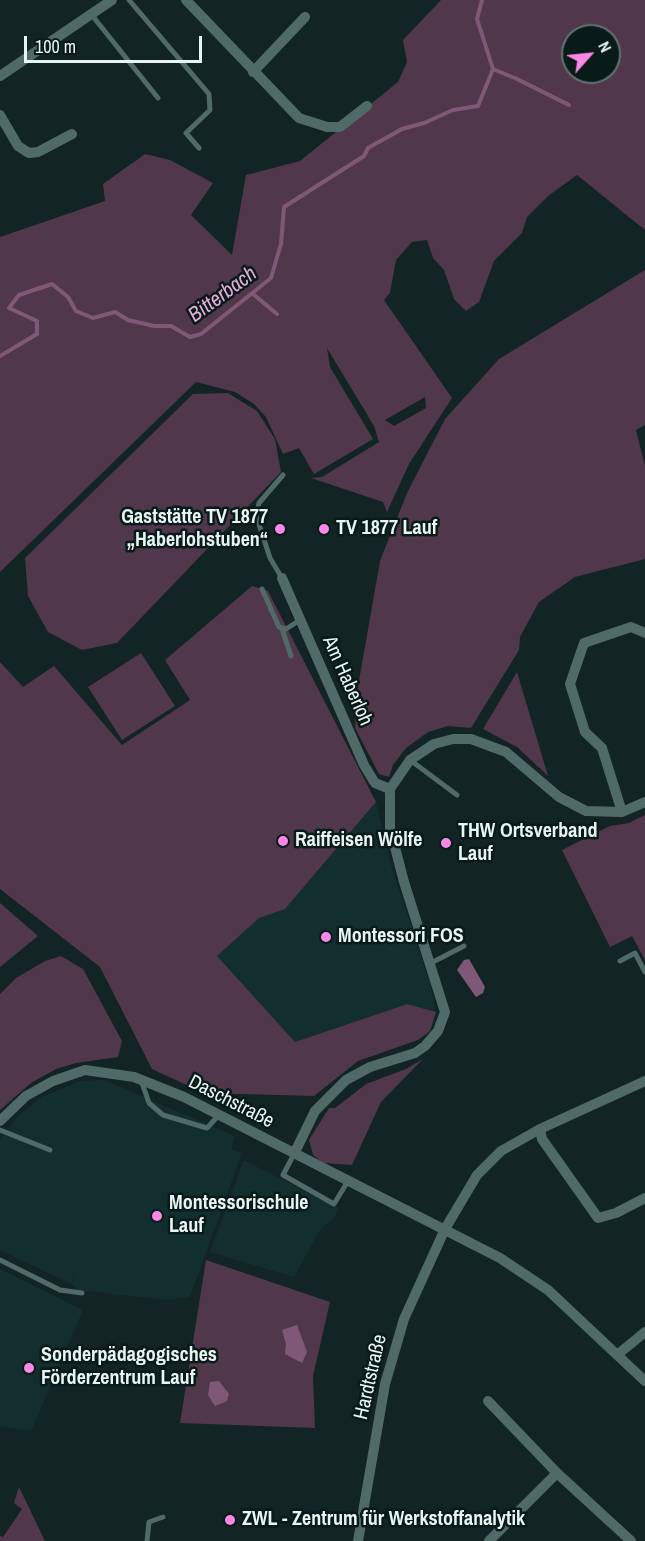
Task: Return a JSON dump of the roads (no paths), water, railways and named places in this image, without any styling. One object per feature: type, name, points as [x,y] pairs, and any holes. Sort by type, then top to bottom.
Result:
[{"type":"street","points":[[0,76],[112,0]]},
{"type":"street","points":[[186,0],[299,118],[327,127],[340,127],[367,106]]},
{"type":"street","points":[[253,72],[305,17]]},
{"type":"street","points":[[0,115],[18,146],[29,153],[38,152],[72,134]]},
{"type":"street","name":"Am Haberloh","points":[[282,578],[364,765],[375,783],[390,789]]},
{"type":"street","points":[[622,812],[602,748],[585,732],[570,684],[584,643],[631,627],[645,633]]},
{"type":"street","points":[[294,1154],[315,1111],[346,1080],[370,1067],[415,1053],[425,1046],[438,1031],[445,1012],[404,882],[390,828],[390,789],[410,760],[434,744],[453,738],[471,739],[506,752],[559,797],[586,811],[622,812],[645,802]]},
{"type":"street","name":"Daschstraße","points":[[0,1121],[26,1096],[53,1081],[85,1070],[109,1072],[141,1080],[184,1097],[500,1258],[548,1290],[645,1381]]},
{"type":"street","name":"Hardtstraße","points":[[358,1541],[385,1384],[404,1319],[445,1229],[477,1175],[501,1151],[540,1129],[645,1081]]},
{"type":"street","points":[[540,1129],[542,1138],[598,1218],[616,1213],[645,1198]]},
{"type":"street","points":[[617,1355],[645,1332]]},
{"type":"street","points":[[488,1401],[557,1473],[631,1541]]},
{"type":"street","points":[[489,1541],[557,1473]]},
{"type":"lane","points":[[129,0],[209,94],[210,110],[186,134],[199,148]]},
{"type":"lane","points":[[92,14],[158,98]]},
{"type":"lane","points":[[282,578],[270,558],[256,515],[259,503],[283,475]]},
{"type":"lane","points":[[262,589],[282,629],[291,656]]},
{"type":"lane","points":[[282,629],[300,620]]},
{"type":"lane","points":[[410,760],[457,795]]},
{"type":"lane","points":[[431,963],[464,946]]},
{"type":"lane","points":[[620,961],[635,952],[645,972]]},
{"type":"lane","points":[[141,1080],[149,1103],[163,1115],[207,1128],[219,1115]]},
{"type":"lane","points":[[0,1130],[50,1150]]},
{"type":"lane","points":[[294,1154],[282,1175],[334,1204],[348,1181]]},
{"type":"lane","points":[[0,1260],[60,1290],[82,1293]]},
{"type":"lane","points":[[147,1541],[149,1522],[163,1517]]},
{"type":"waterway","name":"Bitterbach","points":[[0,356],[37,334],[37,321],[9,308],[19,295],[52,284],[68,297],[76,311],[93,318],[115,312],[128,320],[154,326],[171,326],[190,337],[201,334],[271,278],[281,244],[284,207],[364,156],[368,148],[402,129],[424,123],[453,110],[478,106],[493,69],[477,19],[482,0]]},
{"type":"waterway","points":[[493,69],[512,77]]},
{"type":"waterway","points":[[515,78],[569,105]]},
{"type":"waterway","points":[[253,294],[277,314]]},
{"type":"place","name":"Gaststätte TV 1877 „Haberlohstuben“","points":[[280,529]]},
{"type":"place","name":"TV 1877 Lauf","points":[[324,529]]},
{"type":"place","name":"Raiffeisen Wölfe","points":[[283,841]]},
{"type":"place","name":"THW Ortsverband Lauf","points":[[446,843]]},
{"type":"place","name":"Montessori FOS","points":[[326,937]]},
{"type":"place","name":"Montessorischule Lauf","points":[[157,1216]]},
{"type":"place","name":"Sonderpädagogisches Förderzentrum Lauf","points":[[29,1368]]},
{"type":"place","name":"ZWL - Zentrum für Werkstoffanalytik","points":[[230,1520]]}]
